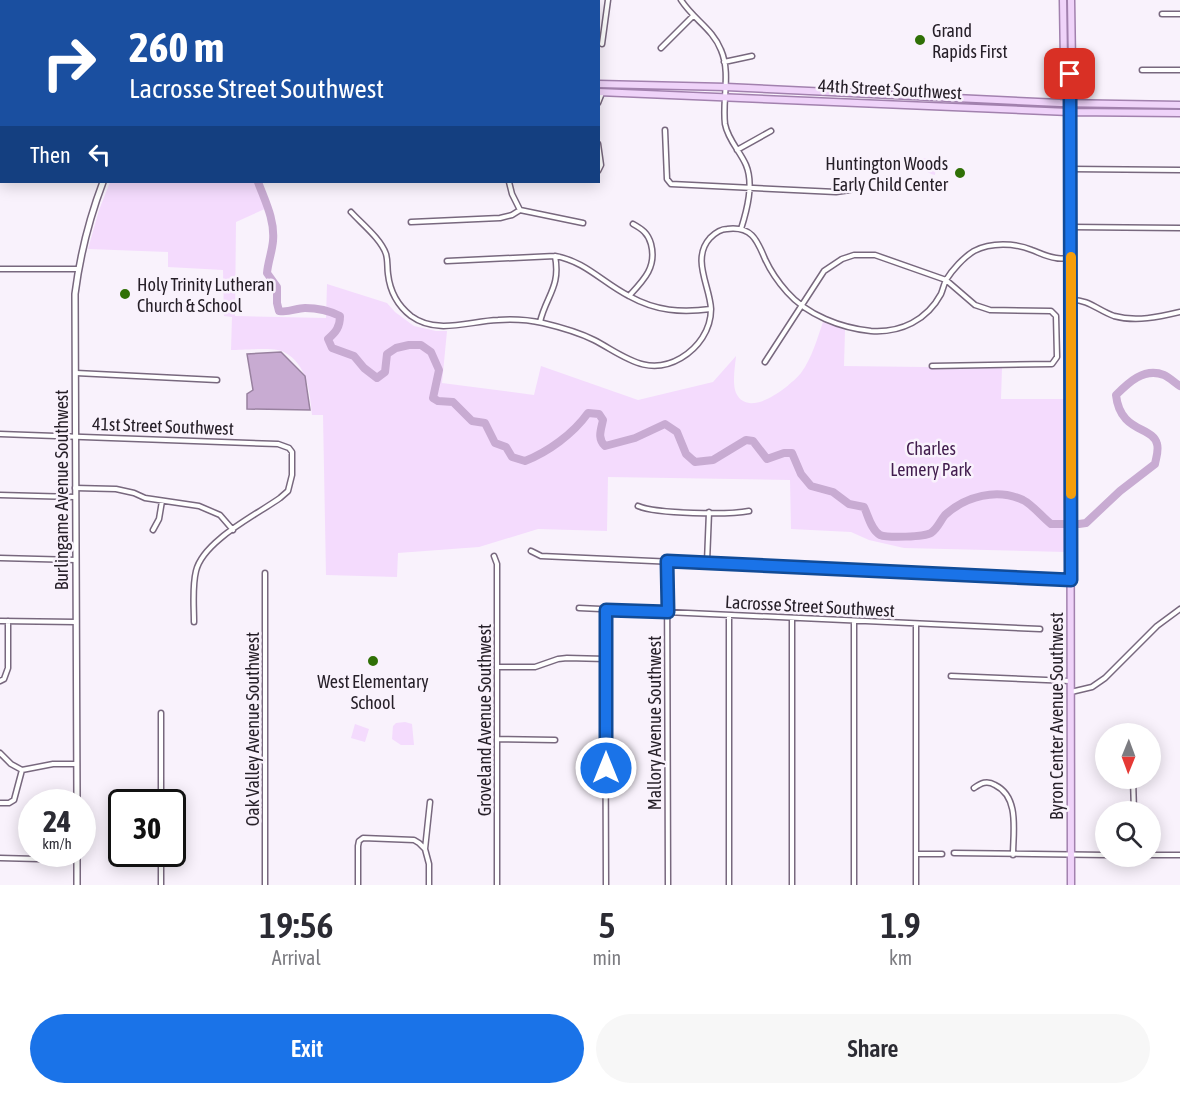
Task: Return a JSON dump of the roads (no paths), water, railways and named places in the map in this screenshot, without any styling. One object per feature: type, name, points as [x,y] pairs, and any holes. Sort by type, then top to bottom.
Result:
[{"type":"main road","name":"Byron Center Avenue Southwest","points":[[1063,0],[1064,63],[1068,80],[1069,103],[1071,258],[1071,885]]},
{"type":"main road","name":"Byron Center Avenue Southwest","points":[[1068,80],[1072,62],[1071,0]]},
{"type":"main road","name":"44th Street Southwest","points":[[600,84],[726,87],[1069,103],[1180,105]]},
{"type":"main road","name":"44th Street Southwest","points":[[600,92],[1069,112],[1180,113]]},
{"type":"main road","points":[[823,101],[834,93]]},
{"type":"street","points":[[602,44],[608,0]]},
{"type":"street","points":[[681,0],[716,39],[724,62],[726,126],[729,137],[746,165],[749,188],[741,229]]},
{"type":"street","points":[[1162,14],[1180,14]]},
{"type":"street","points":[[661,48],[693,16]]},
{"type":"street","points":[[724,62],[752,56]]},
{"type":"street","points":[[1142,70],[1180,70]]},
{"type":"street","points":[[665,130],[667,179],[670,184],[836,192],[850,190]]},
{"type":"street","points":[[737,150],[771,131]]},
{"type":"street","points":[[1070,169],[1180,170]]},
{"type":"street","name":"Burlingame Avenue Southwest","points":[[77,789],[75,294],[78,269],[91,215],[103,183]]},
{"type":"street","points":[[509,183],[520,210]]},
{"type":"street","points":[[411,222],[500,218],[520,210],[583,223]]},
{"type":"street","points":[[351,212],[383,249],[387,256],[389,281],[394,296],[400,306],[414,318],[437,326],[500,319],[540,322],[575,332],[639,365],[652,366],[672,363],[692,351],[701,341],[709,324],[711,309],[701,260],[703,250],[716,233],[727,229],[741,229],[752,234],[759,242],[776,280],[801,306],[820,316],[853,328],[871,331],[890,331],[916,322],[931,310],[946,280],[960,263],[974,252],[989,246],[1016,246],[1047,256],[1071,258]]},
{"type":"street","points":[[628,296],[645,280],[652,267],[654,254],[647,234],[633,224]]},
{"type":"street","points":[[1070,227],[1180,228]]},
{"type":"street","points":[[765,362],[824,271],[842,259],[854,255],[883,258],[946,280],[975,305],[990,310],[1051,311],[1056,316],[1057,357],[1052,364],[932,366]]},
{"type":"street","points":[[447,261],[555,256],[567,258],[590,269],[628,296],[658,309],[679,311],[711,309]]},
{"type":"street","points":[[540,322],[553,291],[556,277],[555,256]]},
{"type":"street","points":[[0,269],[78,269]]},
{"type":"street","points":[[1071,300],[1082,301],[1104,312],[1128,318],[1156,317],[1180,312]]},
{"type":"street","points":[[76,373],[217,380]]},
{"type":"street","name":"41st Street Southwest","points":[[0,434],[278,444],[289,448],[292,452],[292,475],[288,490],[280,498],[232,530]]},
{"type":"street","points":[[75,488],[116,489],[162,501],[199,506],[220,515],[232,530],[212,546],[199,562],[195,579],[194,622]]},
{"type":"street","points":[[0,495],[75,497]]},
{"type":"street","points":[[153,530],[159,519],[162,501]]},
{"type":"street","points":[[638,506],[653,511],[734,513],[749,511]]},
{"type":"street","points":[[707,562],[709,512]]},
{"type":"street","points":[[531,552],[541,556],[1071,580]]},
{"type":"street","name":"Groveland Avenue Southwest","points":[[494,556],[497,564],[498,885]]},
{"type":"street","points":[[0,558],[76,560]]},
{"type":"street","name":"Mallory Avenue Southwest","points":[[667,561],[668,885]]},
{"type":"street","name":"Oak Valley Avenue Southwest","points":[[265,573],[265,885]]},
{"type":"street","name":"Lacrosse Street Southwest","points":[[579,608],[1040,629]]},
{"type":"street","points":[[1071,692],[1092,687],[1105,678],[1157,626],[1180,609]]},
{"type":"street","points":[[606,610],[606,885]]},
{"type":"street","points":[[729,615],[729,885]]},
{"type":"street","points":[[792,619],[792,885]]},
{"type":"street","points":[[0,621],[76,622]]},
{"type":"street","points":[[0,681],[4,678],[8,668],[8,621]]},
{"type":"street","points":[[854,622],[854,885]]},
{"type":"street","points":[[916,625],[916,885]]},
{"type":"street","points":[[497,667],[535,667],[567,658],[606,659]]},
{"type":"street","points":[[951,676],[1072,681]]},
{"type":"street","points":[[161,712],[161,789]]},
{"type":"street","points":[[497,739],[555,740]]},
{"type":"street","points":[[0,753],[11,764],[22,770],[53,764],[76,764]]},
{"type":"street","points":[[0,803],[9,803],[14,800],[22,770]]},
{"type":"street","points":[[974,788],[981,783],[993,783],[1009,797],[1013,811],[1013,855]]},
{"type":"street","points":[[429,885],[429,864],[425,849],[430,802]]},
{"type":"street","points":[[358,885],[358,846],[361,840],[414,840],[425,849]]},
{"type":"street","points":[[954,853],[1095,855]]},
{"type":"street","points":[[916,854],[942,854]]},
{"type":"street","points":[[1161,855],[1180,855]]},
{"type":"street","points":[[0,858],[18,858]]},
{"type":"street","points":[[77,867],[77,885]]},
{"type":"street","points":[[161,867],[162,885]]},
{"type":"waterway","points":[[258,183],[272,226],[273,241],[267,273],[277,287],[279,311],[309,308],[340,316],[337,329],[328,339],[332,348],[354,356],[377,378],[385,372],[387,354],[396,348],[421,345],[431,352],[439,370],[433,398],[438,401],[453,402],[472,421],[485,423],[495,443],[506,447],[512,457],[525,461],[534,457],[568,435],[588,413],[599,414],[603,420],[600,437],[605,446],[635,438],[665,424],[677,432],[686,454],[695,462],[713,460],[746,440],[753,441],[767,459],[784,453],[792,453],[801,474],[811,486],[833,492],[849,504],[864,507],[872,526],[880,535],[906,537],[931,533],[953,508],[972,499],[992,494],[1013,496],[1023,500],[1051,524],[1064,524]]},
{"type":"waterway","points":[[1079,524],[1086,523],[1120,491],[1155,464],[1158,449],[1154,438],[1124,416],[1116,395],[1137,378],[1150,373],[1164,375],[1180,386]]},
{"type":"place","name":"Grand Rapids First","points":[[920,40]]},
{"type":"place","name":"Huntington Woods Early Child Center","points":[[960,173]]},
{"type":"place","name":"Holy Trinity Lutheran Church & School","points":[[125,294]]},
{"type":"place","name":"West Elementary School","points":[[373,661]]},
{"type":"park label","name":"Charles Lemery Park","points":[[931,458]]}]
